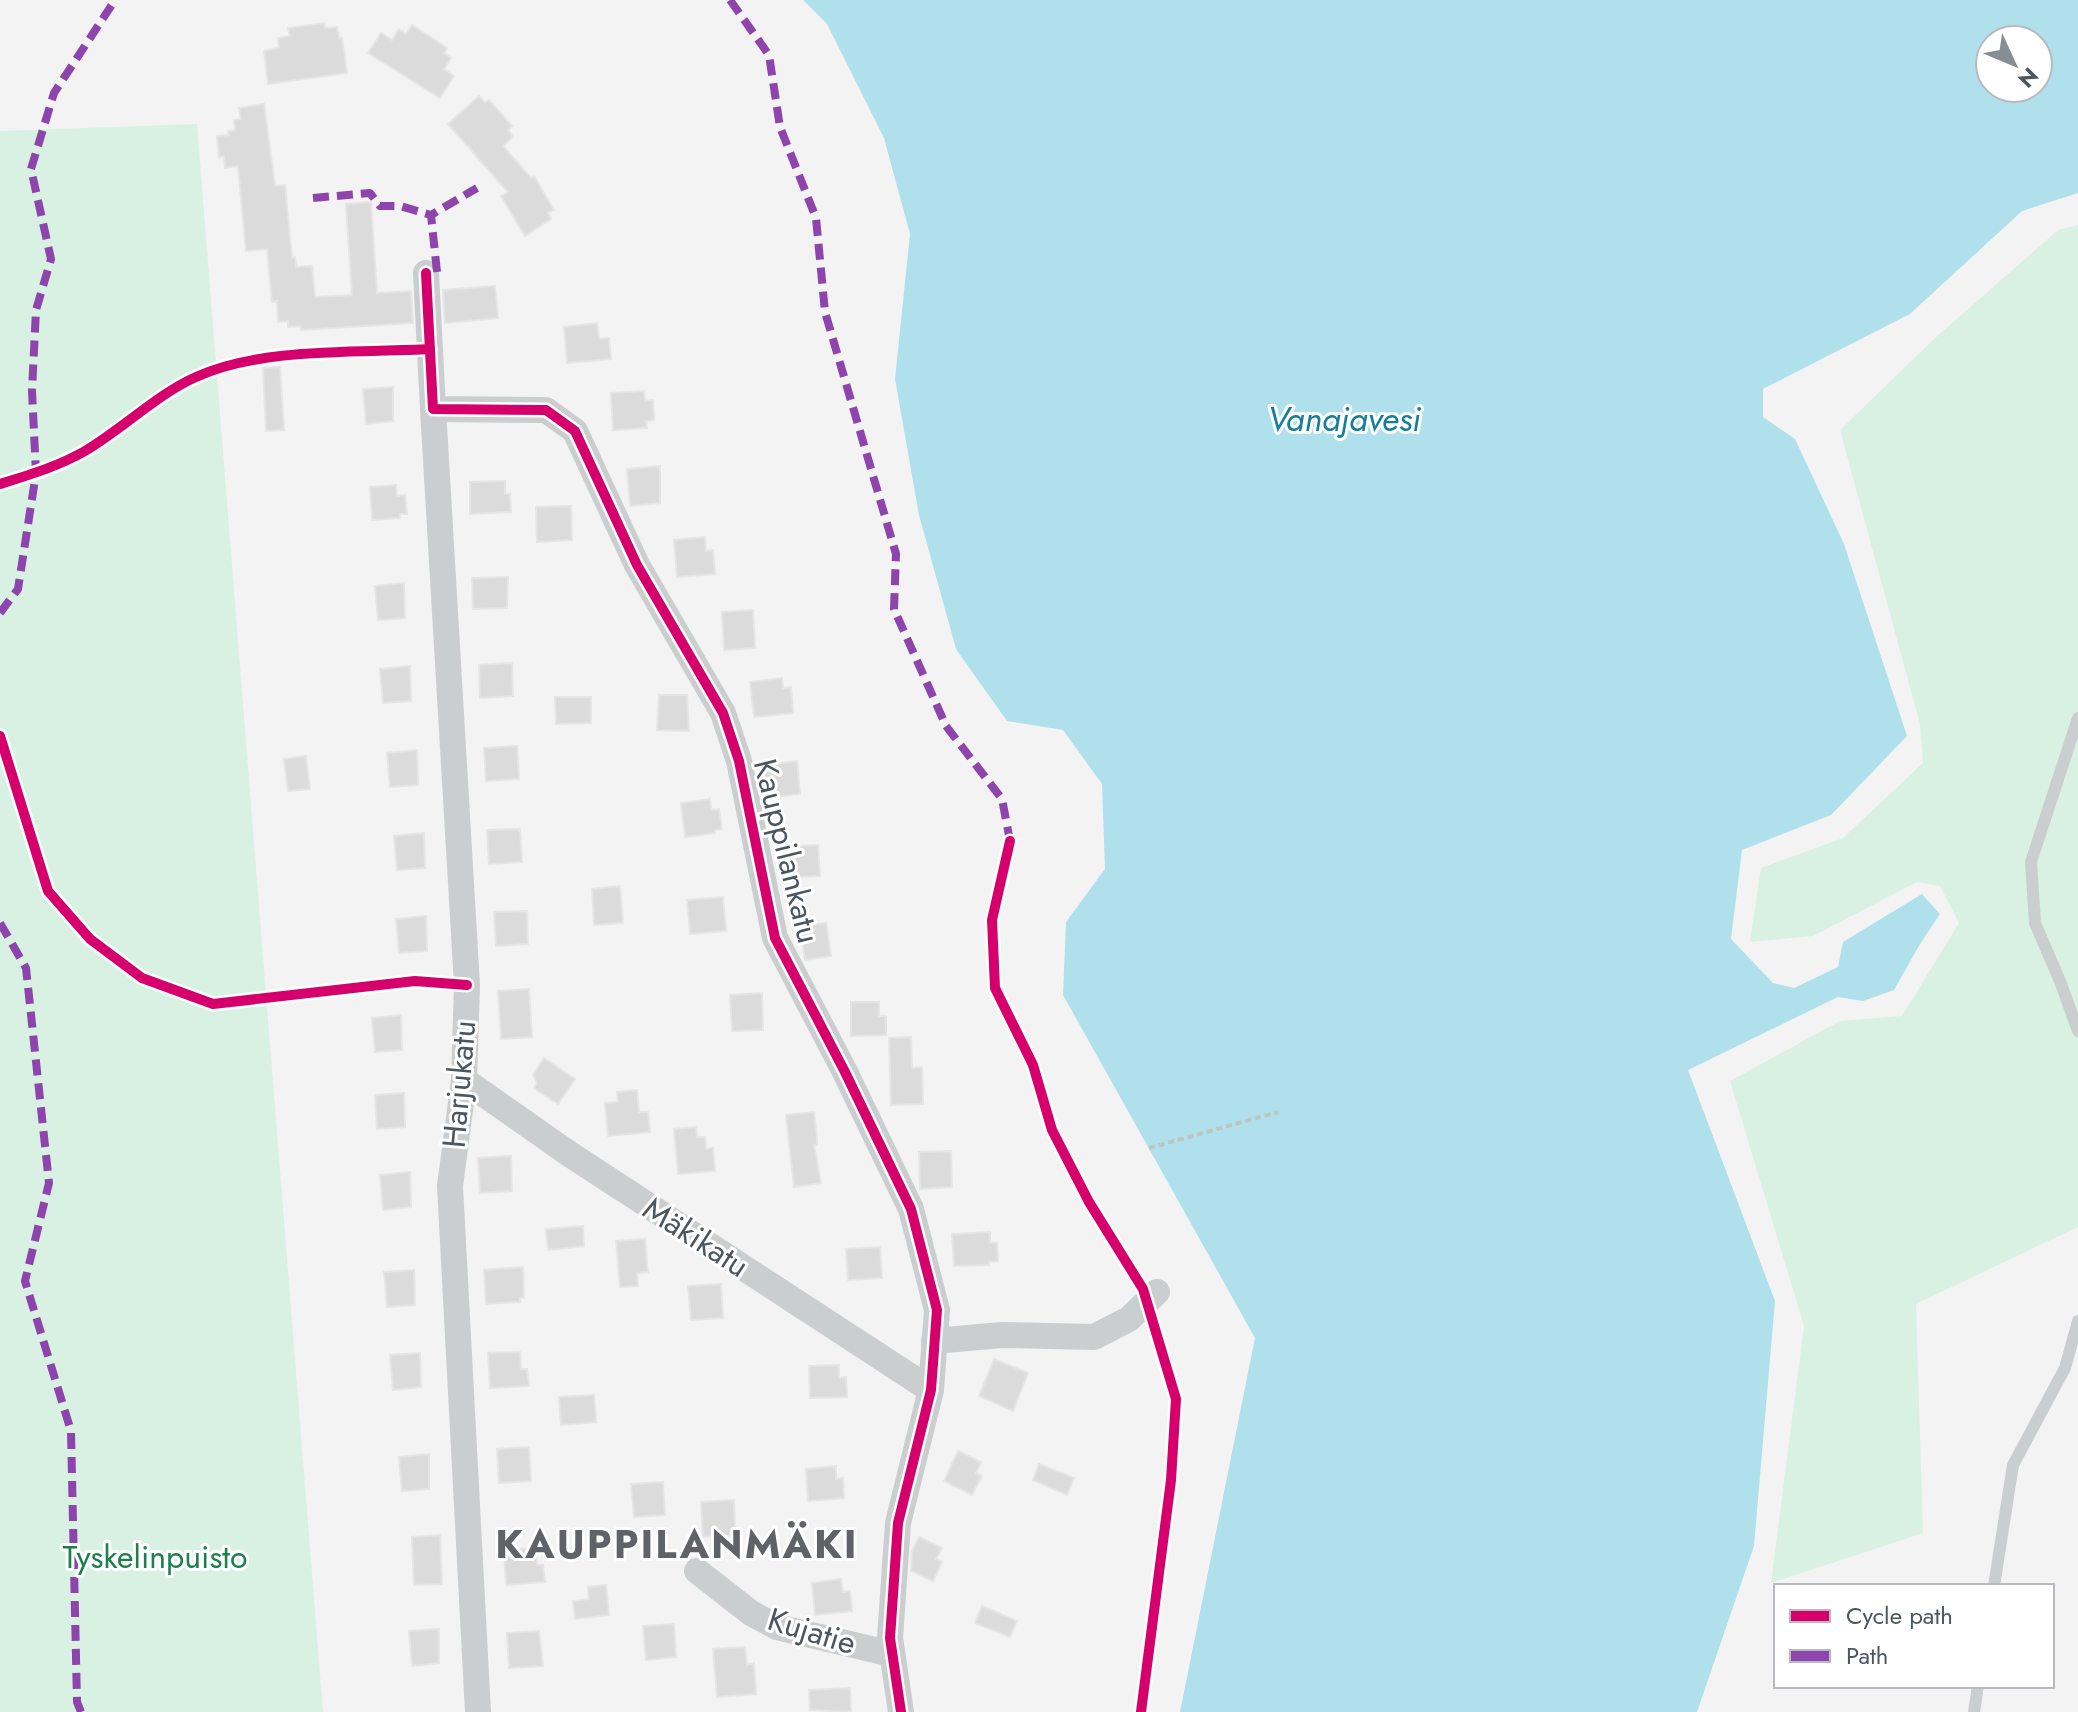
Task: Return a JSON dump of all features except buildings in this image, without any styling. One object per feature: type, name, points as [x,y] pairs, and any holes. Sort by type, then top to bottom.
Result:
[{"type":"street","points":[[426,273],[433,409]]},
{"type":"street","name":"Harjukatu","points":[[433,409],[467,985],[464,1080],[450,1186],[478,1712]]},
{"type":"street","name":"Kauppilankatu","points":[[433,409],[546,410],[575,431],[637,565],[723,713],[739,761],[775,938],[845,1072],[911,1209],[937,1310],[931,1390],[898,1523],[890,1638],[901,1712]]},
{"type":"street","name":"Mäkikatu","points":[[464,1080],[568,1153],[931,1390]]},
{"type":"street","points":[[934,1341],[1002,1335],[1094,1337],[1129,1319],[1157,1292]]},
{"type":"street","name":"Kujatie","points":[[697,1571],[751,1613],[777,1627],[892,1654]]},
{"type":"lane","points":[[2078,718],[2031,862],[2035,923],[2078,1031]]},
{"type":"lane","points":[[1994,1584],[2013,1465],[2065,1368],[2078,1321]]},
{"type":"lane","points":[[1974,1712],[1978,1688]]},
{"type":"path","points":[[1149,1148],[1278,1112]]},
{"type":"green space","name":"Tyskelinpuisto","points":[[197,124],[323,1712],[0,1712],[0,131]]},
{"type":"green space","points":[[2078,225],[2078,1227],[1916,1304],[1923,1533],[1771,1583],[1804,1326],[1730,1081],[1840,1021],[1902,1016],[1959,923],[1940,886],[1917,882],[1813,936],[1750,942],[1761,868],[1843,838],[1923,763],[1920,724],[1840,430],[1934,339],[2058,230]]},
{"type":"water","name":"Vanajavesi","points":[[803,0],[2078,0],[2078,193],[2022,211],[1910,314],[1763,389],[1763,417],[1795,439],[1844,544],[1907,736],[1831,815],[1742,850],[1731,939],[1773,983],[1794,988],[1838,967],[1843,942],[1922,894],[1940,914],[1894,990],[1863,1001],[1838,997],[1688,1070],[1775,1301],[1754,1546],[1697,1712],[1180,1712],[1255,1338],[1063,995],[1066,922],[1105,869],[1102,784],[1063,730],[1007,721],[956,649],[919,515],[895,379],[910,234],[884,138],[827,24]]},
{"type":"marked path","points":[[0,613],[18,589],[36,473],[32,391],[36,310],[51,259],[31,169],[54,93],[115,0]]},
{"type":"marked path","points":[[730,0],[769,55],[780,127],[816,218],[825,312],[896,554],[894,609],[946,726],[1002,799],[1010,841]]},
{"type":"marked path","points":[[437,272],[431,215],[477,188]]},
{"type":"marked path","points":[[313,198],[370,193],[380,206],[400,206],[431,215]]},
{"type":"marked path","points":[[0,923],[26,968],[49,1183],[25,1281],[71,1431],[77,1702],[81,1712]]},
{"type":"cycle path","points":[[426,273],[433,409],[546,410],[575,431],[637,565],[723,713],[739,761],[775,938],[845,1072],[911,1209],[937,1310],[931,1390],[898,1523],[890,1638],[901,1712]]},
{"type":"cycle path","points":[[0,484],[75,456],[168,392],[222,367],[311,353],[430,349]]},
{"type":"cycle path","points":[[0,736],[48,891],[90,939],[142,978],[213,1004],[415,981],[467,985]]},
{"type":"cycle path","points":[[1010,841],[992,920],[995,988],[1033,1065],[1052,1130],[1089,1202],[1143,1289],[1176,1399],[1171,1480],[1141,1712]]},
{"type":"district","name":"KAUPPILANMÄKI","points":[[677,1544]]}]
